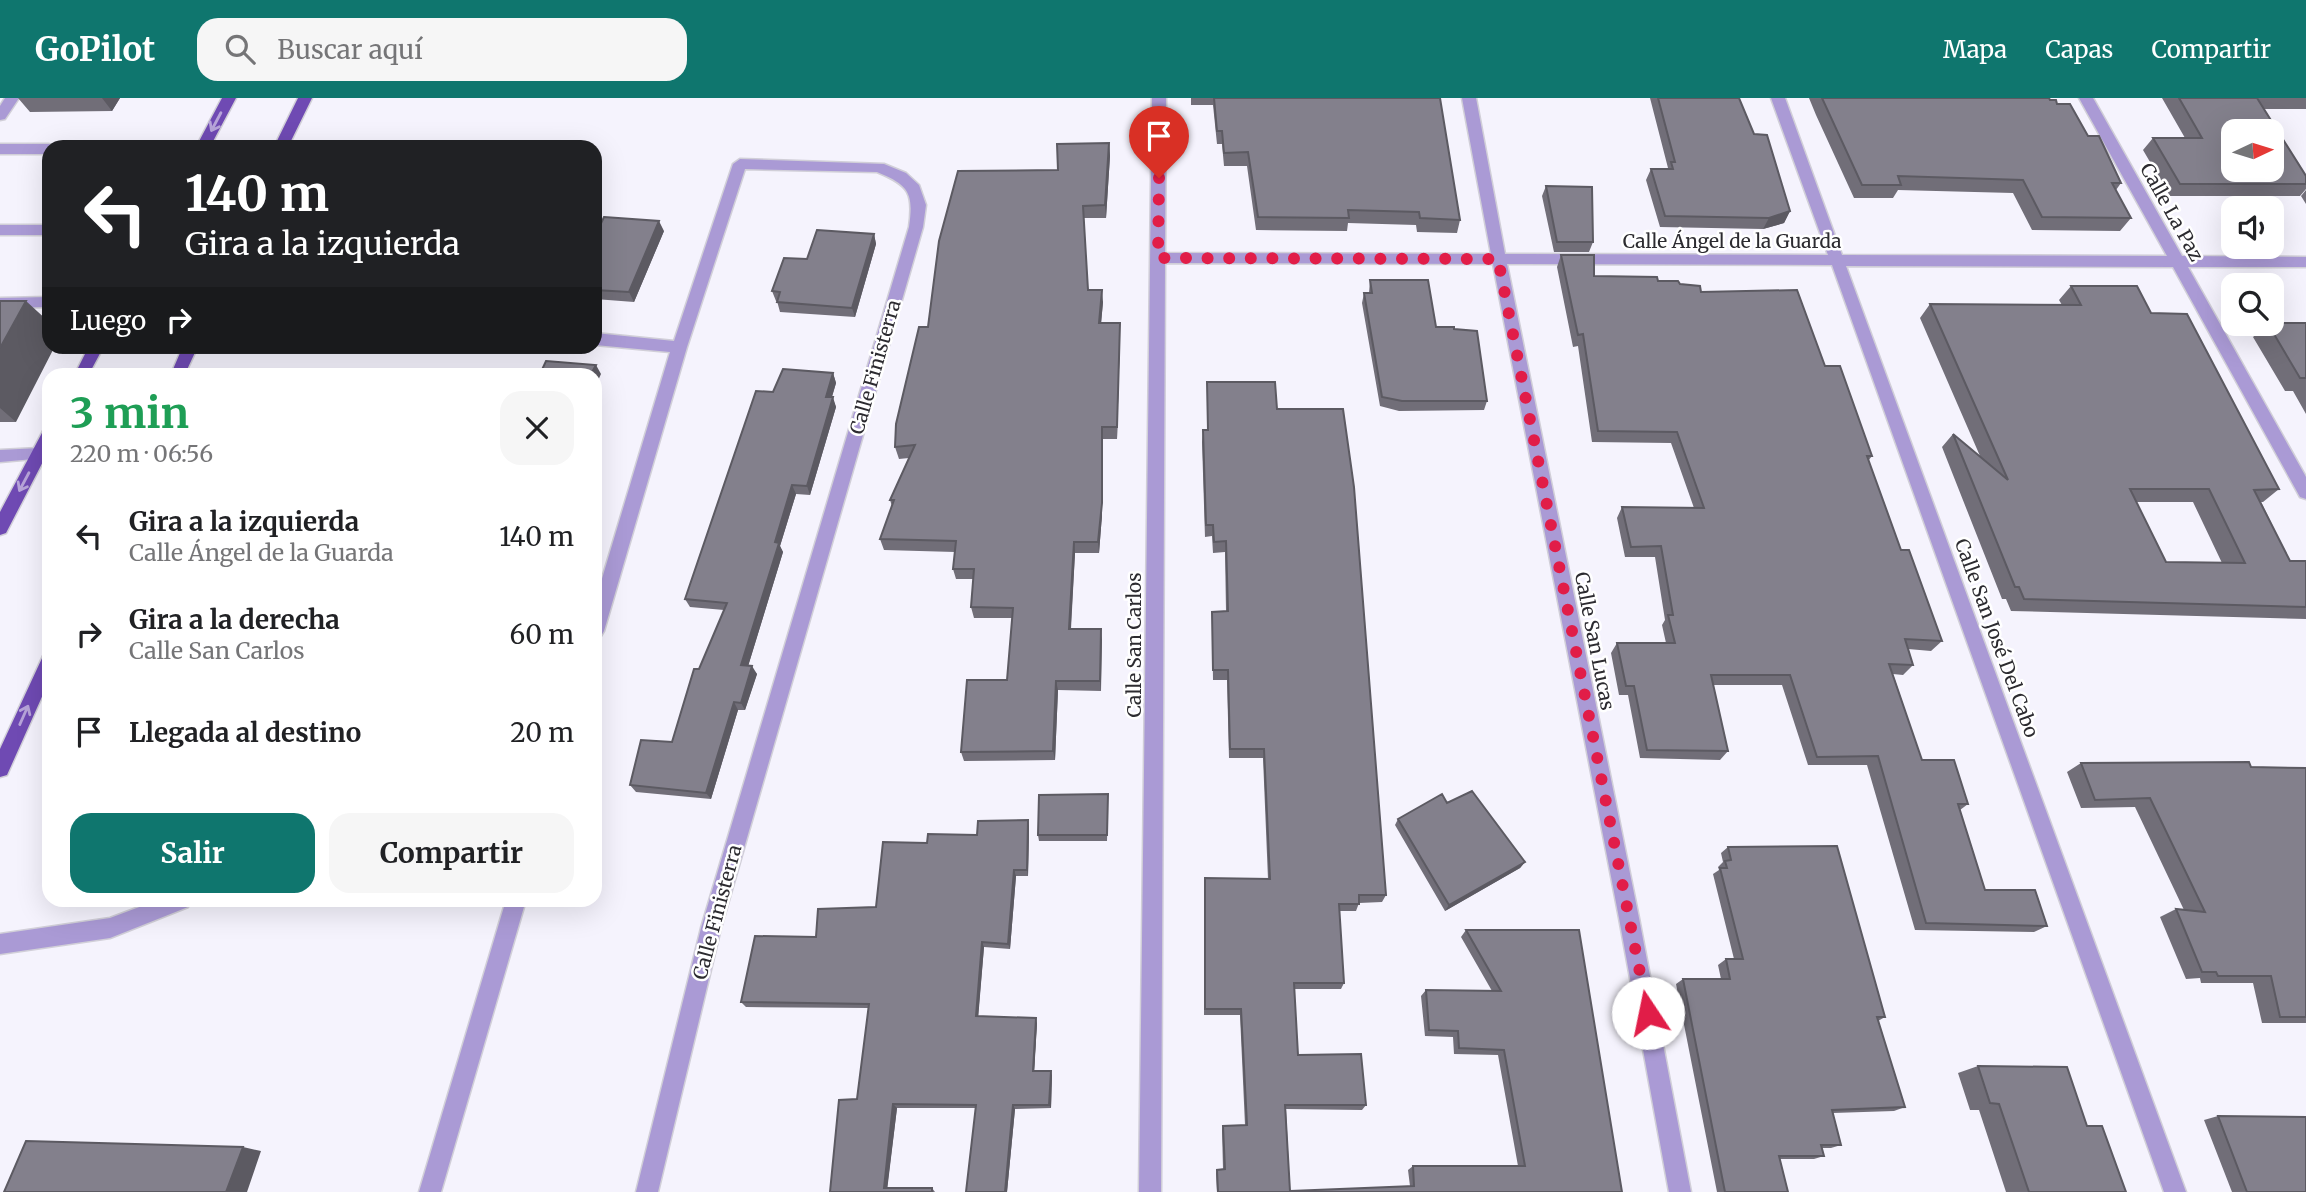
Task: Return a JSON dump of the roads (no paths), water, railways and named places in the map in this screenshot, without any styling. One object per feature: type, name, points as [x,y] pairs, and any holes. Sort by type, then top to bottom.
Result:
[{"type":"main road","points":[[207,140],[229,98]]},
{"type":"main road","points":[[284,140],[305,98]]},
{"type":"main road","points":[[0,528],[42,448]]},
{"type":"main road","points":[[0,769],[42,676]]},
{"type":"street","points":[[0,116],[12,98]]},
{"type":"street","name":"Calle San Carlos","points":[[1150,1192],[1159,98]]},
{"type":"street","name":"Calle San Lucas","points":[[1469,98],[1498,259],[1651,1026],[1680,1192]]},
{"type":"street","name":"Calle San José Del Cabo","points":[[1778,98],[2175,1192]]},
{"type":"street","name":"Calle La Paz","points":[[2086,98],[2306,492]]},
{"type":"street","points":[[0,149],[42,149]]},
{"type":"street","name":"Calle Finisterra","points":[[602,607],[679,346],[740,164],[879,167],[901,176],[914,188],[919,205],[916,226],[711,928],[647,1192]]},
{"type":"street","points":[[0,230],[42,230]]},
{"type":"street","name":"Calle Ángel de la Guarda","points":[[1158,258],[2306,262]]},
{"type":"street","points":[[0,303],[42,302]]},
{"type":"street","points":[[602,340],[679,346]]},
{"type":"street","points":[[0,456],[39,454]]},
{"type":"street","points":[[0,944],[110,928],[163,907]]},
{"type":"street","points":[[430,1192],[514,907]]}]
